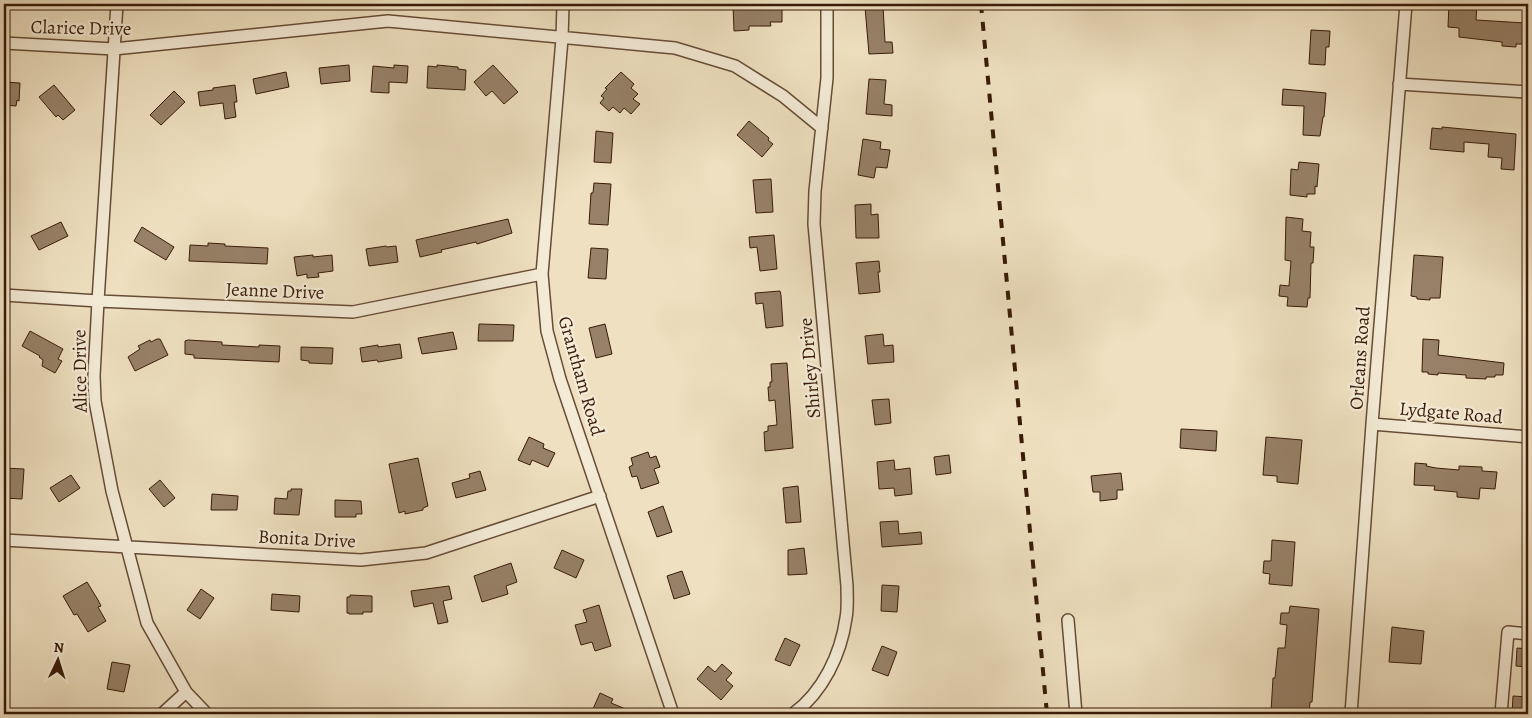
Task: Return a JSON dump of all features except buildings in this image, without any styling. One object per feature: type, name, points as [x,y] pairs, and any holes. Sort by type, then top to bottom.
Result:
[{"type":"street","name":"Alice Drive","points":[[117,4],[98,301],[94,376],[95,401],[109,474],[147,623],[186,692],[207,714]]},
{"type":"street","name":"Grantham Road","points":[[563,4],[562,39],[542,274],[547,331],[560,379],[673,714]]},
{"type":"street","name":"Shirley Drive","points":[[794,714],[814,695],[824,679],[839,648],[846,617],[847,586],[815,232],[815,191],[827,78],[827,4]]},
{"type":"street","name":"Orleans Road","points":[[1351,714],[1406,4]]},
{"type":"street","name":"Clarice Drive","points":[[4,43],[114,50],[388,21],[562,39],[675,48],[735,66],[783,96],[822,128]]},
{"type":"street","points":[[1399,84],[1528,92]]},
{"type":"street","name":"Jeanne Drive","points":[[4,294],[98,301],[353,312],[542,274]]},
{"type":"street","name":"Lydgate Road","points":[[1372,424],[1528,437]]},
{"type":"street","name":"Bonita Drive","points":[[4,540],[361,560],[426,554],[600,496]]},
{"type":"street","points":[[1068,620],[1076,714]]},
{"type":"street","points":[[1501,714],[1508,632],[1528,634]]},
{"type":"street","points":[[162,714],[186,692]]},
{"type":"railway","points":[[981,4],[1047,714]]}]
